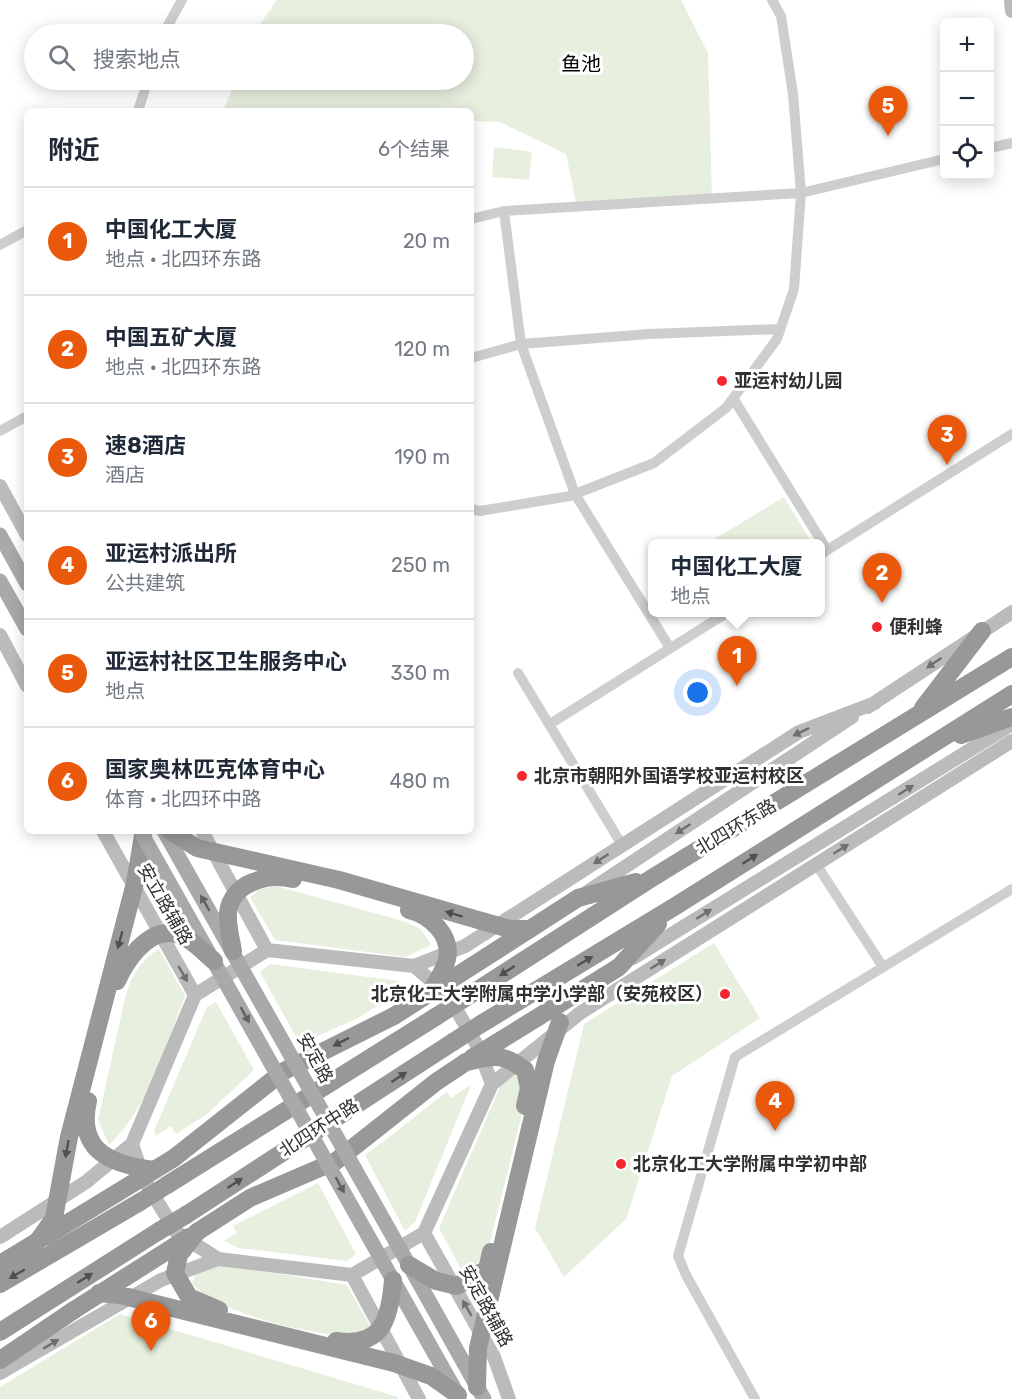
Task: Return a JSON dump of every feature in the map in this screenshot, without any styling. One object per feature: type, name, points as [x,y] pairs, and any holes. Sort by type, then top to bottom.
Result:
[{"type":"highway","points":[[914,720],[982,631]]},
{"type":"highway","name":"北四环东路","points":[[462,1000],[652,878],[914,720],[1012,657]]},
{"type":"highway","name":"北四环东路","points":[[481,1024],[674,907],[1012,694]]},
{"type":"highway","points":[[933,744],[1012,717]]},
{"type":"highway","points":[[38,1241],[54,1218],[69,1137],[135,883],[142,834]]},
{"type":"highway","points":[[175,834],[197,848],[339,880],[479,922],[510,929],[530,929]]},
{"type":"highway","points":[[232,951],[228,912],[235,896],[249,883],[277,875],[420,912],[439,926],[447,959],[432,990]]},
{"type":"highway","points":[[6,1261],[174,1158],[284,1071],[393,1016],[578,898],[652,878]]},
{"type":"highway","points":[[0,1360],[99,1293],[250,1198],[336,1161],[436,1082],[611,972],[674,907]]},
{"type":"highway","points":[[154,1170],[126,1166],[106,1159],[94,1146],[84,1118],[114,990],[123,967],[137,950],[152,938],[170,933],[186,939],[214,961]]},
{"type":"highway","points":[[481,1393],[478,1348],[546,1061],[560,1022],[576,993]]},
{"type":"highway","name":"北四环中路","points":[[0,1284],[140,1202],[462,1000]]},
{"type":"highway","name":"北四环中路","points":[[0,1332],[481,1024]]},
{"type":"highway","points":[[409,1265],[436,1281],[457,1286],[487,1269],[529,1088],[525,1070],[508,1057],[466,1062]]},
{"type":"highway","points":[[197,1232],[179,1255],[175,1273],[189,1297],[206,1306],[308,1337],[353,1344],[370,1338],[384,1325],[391,1304],[393,1280]]},
{"type":"highway","points":[[99,1293],[120,1295],[394,1363],[431,1376],[459,1397]]},
{"type":"main road","points":[[0,536],[24,579]]},
{"type":"main road","points":[[0,581],[24,624]]},
{"type":"main road","points":[[142,834],[459,1397]]},
{"type":"main road","name":"安定路","points":[[166,834],[481,1393]]},
{"type":"street","points":[[169,24],[182,0]]},
{"type":"street","points":[[474,510],[480,511],[575,494],[654,463],[726,408],[777,339],[794,290],[801,193],[793,93],[782,16],[772,0]]},
{"type":"street","points":[[1011,0],[1012,11]]},
{"type":"street","points":[[139,108],[145,90]]},
{"type":"street","points":[[994,147],[1012,143]]},
{"type":"street","points":[[474,218],[504,211],[801,193],[940,160]]},
{"type":"street","points":[[504,211],[521,344],[575,494],[648,612]]},
{"type":"street","points":[[0,245],[24,232]]},
{"type":"street","points":[[474,357],[521,344],[649,334],[780,329]]},
{"type":"street","points":[[733,398],[816,539]]},
{"type":"street","points":[[0,431],[24,418]]},
{"type":"street","points":[[825,551],[1012,434]]},
{"type":"street","points":[[0,486],[24,530]]},
{"type":"street","name":"北四环东路","points":[[578,898],[1012,612]]},
{"type":"street","points":[[651,617],[670,648]]},
{"type":"street","points":[[549,724],[720,617]]},
{"type":"street","points":[[0,635],[24,680]]},
{"type":"street","points":[[518,673],[622,845]]},
{"type":"street","points":[[0,1237],[86,1182],[132,1144],[195,995],[267,950],[414,966],[465,946],[799,732],[875,703]]},
{"type":"street","points":[[611,972],[1012,724]]},
{"type":"street","points":[[132,1144],[144,1180],[176,1232],[218,1259],[352,1275],[424,1233],[492,1084],[580,1013],[1012,741]]},
{"type":"street","name":"安立路辅路","points":[[105,834],[195,995]]},
{"type":"street","points":[[204,834],[267,950]]},
{"type":"street","points":[[816,864],[883,967]]},
{"type":"street","points":[[755,1399],[686,1275],[678,1256],[735,1057],[1012,889]]},
{"type":"street","points":[[414,966],[448,995],[478,1047],[492,1084]]},
{"type":"street","name":"安定路辅路","points":[[424,1233],[495,1357],[509,1399]]},
{"type":"street","points":[[0,1373],[161,1280],[218,1259]]},
{"type":"street","points":[[352,1275],[419,1399]]},
{"type":"green space","points":[[277,0],[681,0],[708,53],[712,198],[577,207],[566,154],[500,122],[474,121],[474,108],[224,108],[232,90],[474,90],[474,24],[260,24]]},
{"type":"green space","points":[[494,147],[532,152],[529,180],[492,177]]},
{"type":"green space","points":[[784,497],[810,539],[715,539]]},
{"type":"green space","points":[[276,886],[403,921],[421,929],[431,945],[405,957],[275,940],[250,897],[260,889]]},
{"type":"green space","points":[[714,943],[760,1018],[672,1076],[626,1219],[564,1277],[535,1228],[584,1024]]},
{"type":"green space","points":[[159,949],[185,996],[146,1094],[123,1129],[109,1145],[98,1120],[126,994],[138,968]]},
{"type":"green space","points":[[270,964],[399,981],[401,985],[382,994],[386,1001],[356,1019],[300,1044],[260,972]]},
{"type":"green space","points":[[216,1002],[254,1070],[207,1114],[176,1134],[171,1126],[156,1136],[154,1131],[207,1007]]},
{"type":"green space","points":[[514,1070],[525,1082],[526,1098],[490,1242],[477,1264],[463,1273],[439,1228],[504,1078]]},
{"type":"green space","points":[[471,1085],[415,1222],[405,1231],[365,1155],[447,1092],[451,1098]]},
{"type":"green space","points":[[318,1183],[356,1254],[347,1261],[239,1248],[224,1241],[237,1233],[233,1226]]},
{"type":"green space","points":[[211,1265],[226,1265],[347,1285],[370,1326],[358,1336],[318,1333],[247,1314],[206,1295],[192,1284],[196,1272]]},
{"type":"green space","points":[[120,1314],[399,1399],[0,1399],[0,1387]]},
{"type":"place","name":"亚运村社区卫生服务中心","points":[[888,136]]},
{"type":"place","name":"亚运村幼儿园","points":[[722,381]]},
{"type":"place","name":"速8酒店","points":[[947,465]]},
{"type":"place","name":"中国五矿大厦","points":[[882,603]]},
{"type":"place","name":"便利蜂","points":[[877,627]]},
{"type":"place","name":"中国化工大厦","points":[[737,686]]},
{"type":"place","name":"北京市朝阳外国语学校亚运村校区","points":[[522,776]]},
{"type":"place","name":"北京化工大学附属中学小学部（安苑校区）","points":[[725,994]]},
{"type":"place","name":"亚运村派出所","points":[[775,1131]]},
{"type":"place","name":"北京化工大学附属中学初中部","points":[[621,1164]]},
{"type":"place","name":"国家奥林匹克体育中心","points":[[151,1351]]},
{"type":"district","name":"鱼池","points":[[581,64]]}]
